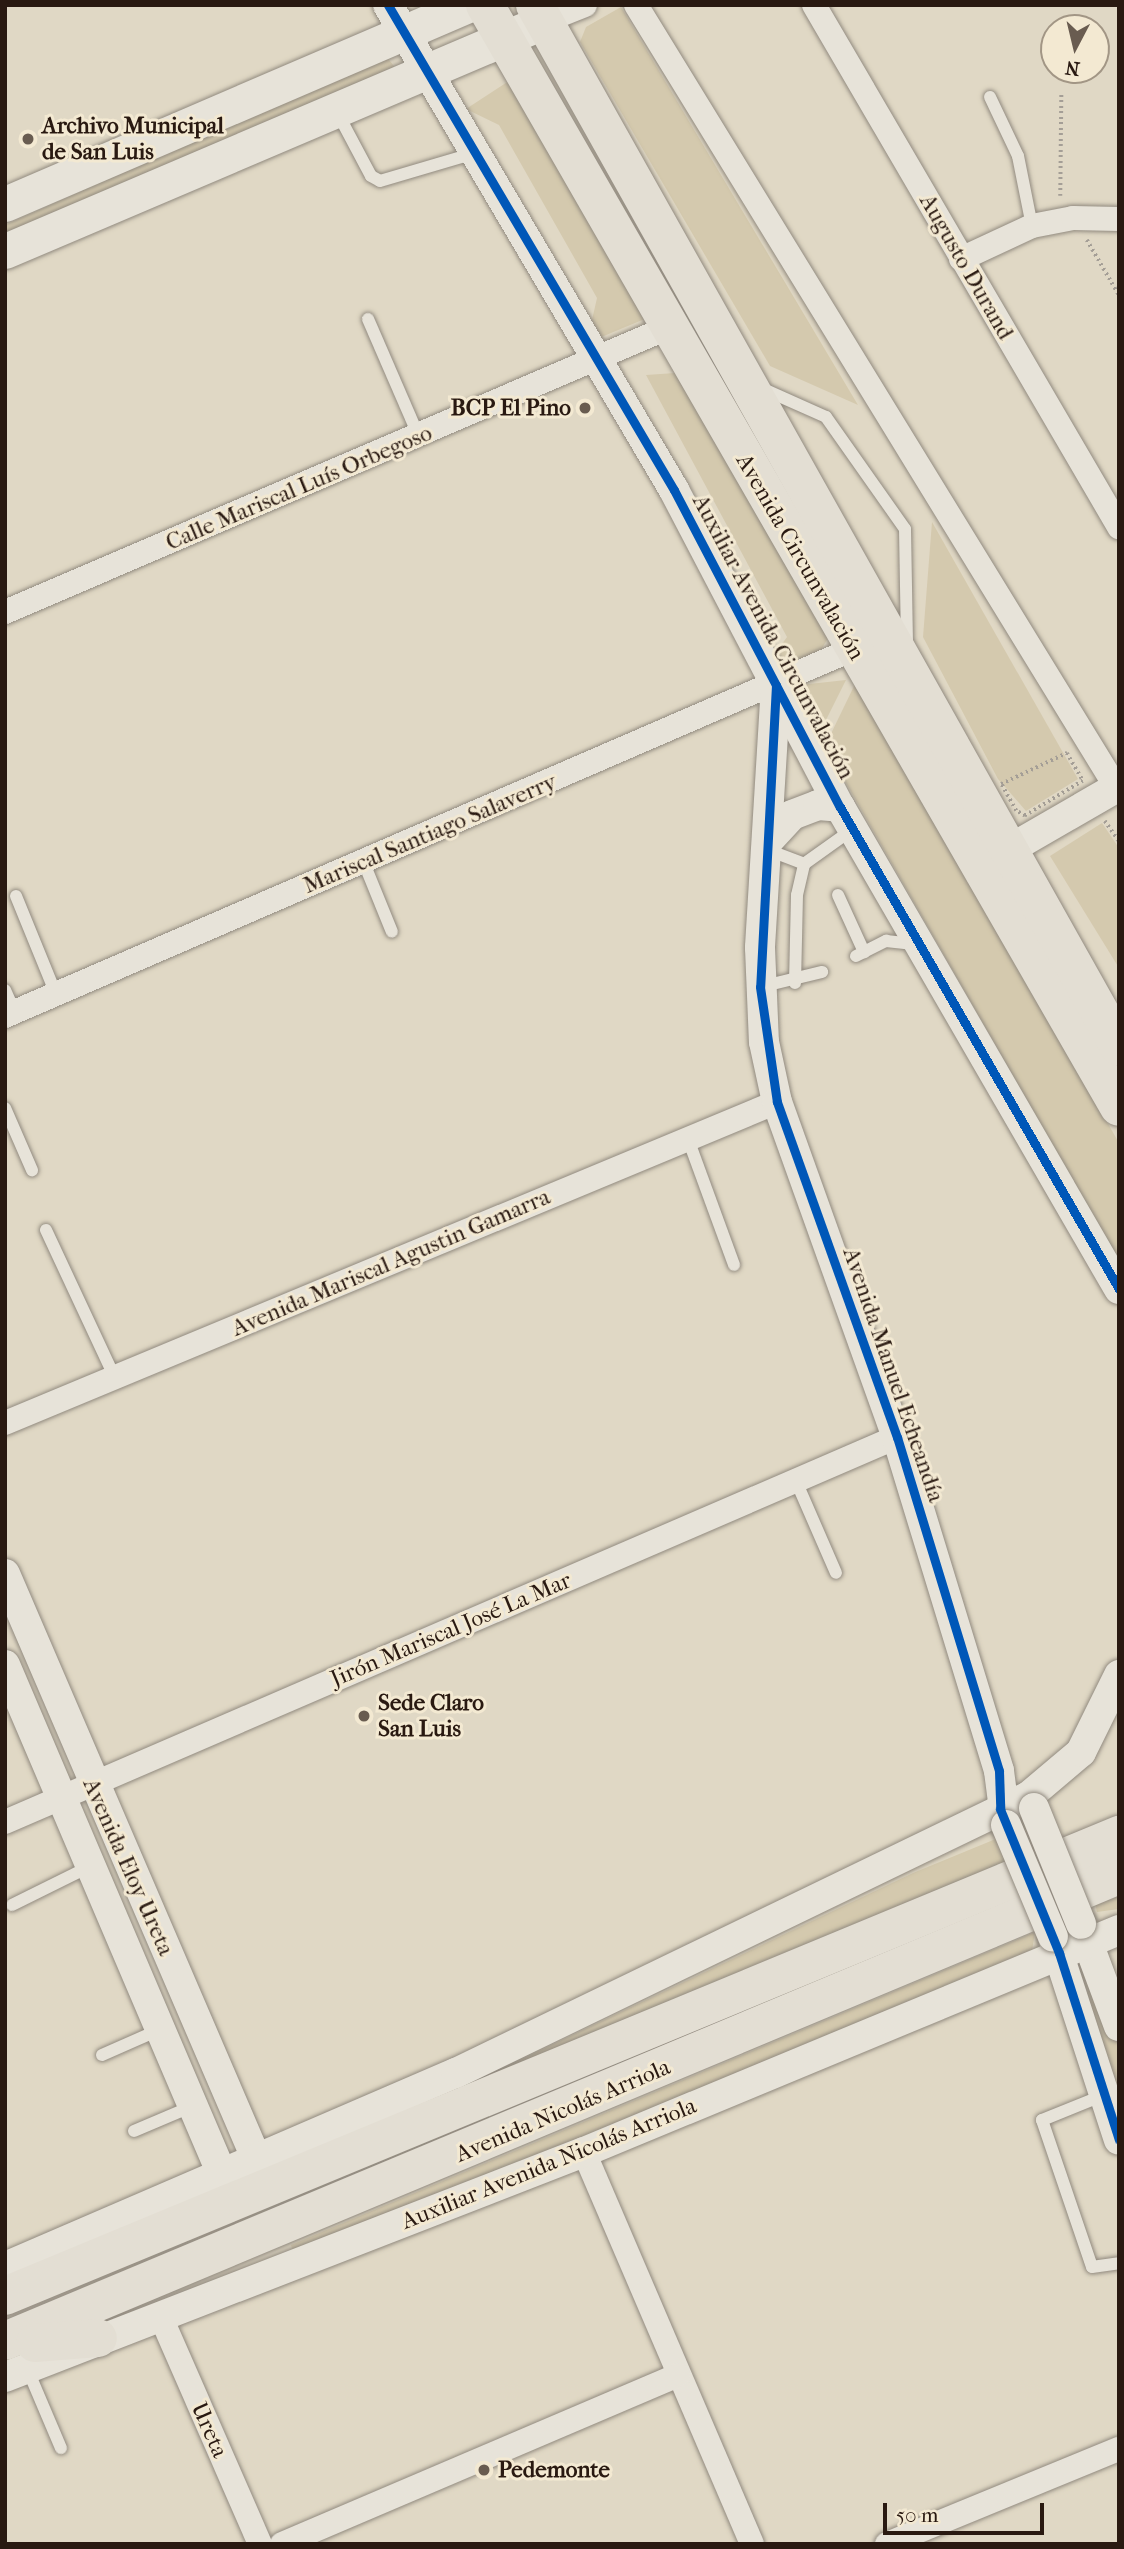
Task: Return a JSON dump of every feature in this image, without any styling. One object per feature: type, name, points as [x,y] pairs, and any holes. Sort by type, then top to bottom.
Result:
[{"type":"main road","points":[[5,204],[396,19],[468,5]]},
{"type":"main road","name":"Avenida Circunvalación","points":[[485,5],[667,328],[853,649],[1119,1046]]},
{"type":"main road","points":[[5,251],[335,108],[503,39],[540,13]]},
{"type":"main road","name":"Avenida Circunvalación","points":[[540,13],[749,382],[907,674],[993,859],[1119,1107]]},
{"type":"main road","name":"Avenida Nicolás Arriola","points":[[5,2296],[1119,1835]]},
{"type":"main road","name":"Avenida Nicolás Arriola","points":[[11,2358],[1119,1875]]},
{"type":"main road","points":[[11,2358],[99,2338]]},
{"type":"street","points":[[540,13],[584,5]]},
{"type":"street","points":[[636,5],[1118,789],[993,859]]},
{"type":"street","name":"Augusto Durand","points":[[826,10],[961,259],[1119,527]]},
{"type":"street","name":"Auxiliar Avenida Circunvalación","points":[[396,19],[598,361],[847,818],[1119,1289]]},
{"type":"street","points":[[961,259],[1032,226],[1067,219],[1119,219]]},
{"type":"street","name":"Calle Mariscal Luís Orbegoso","points":[[5,612],[419,438],[598,361],[667,328]]},
{"type":"street","name":"Mariscal Santiago Salaverry","points":[[9,1006],[56,994],[776,685],[853,649]]},
{"type":"street","name":"Avenida Manuel Echeandía","points":[[776,685],[760,987],[777,1102],[897,1437],[999,1771],[1003,1817],[1056,1945],[1119,2140]]},
{"type":"street","points":[[768,845],[792,815],[818,804],[847,818]]},
{"type":"street","name":"Avenida Mariscal Agustin Gamarra","points":[[5,1423],[777,1102]]},
{"type":"street","name":"Jirón Mariscal José La Mar","points":[[5,1822],[897,1437]]},
{"type":"street","name":"Avenida Eloy Ureta","points":[[5,1574],[92,1785],[256,2158]]},
{"type":"street","name":"Avenida Eloy Ureta","points":[[5,1665],[221,2172]]},
{"type":"street","points":[[5,2267],[645,1986],[1003,1817],[1031,1802],[1081,1752],[1119,1675]]},
{"type":"street","points":[[22,1706],[54,1693]]},
{"type":"street","points":[[999,1771],[1031,1802],[1085,1932],[1119,2026]]},
{"type":"street","points":[[111,1915],[143,1900]]},
{"type":"street","points":[[1085,1932],[1119,1930]]},
{"type":"street","name":"Auxiliar Avenida Nicolás Arriola","points":[[99,2338],[584,2152],[1085,1932]]},
{"type":"street","points":[[188,2095],[217,2069]]},
{"type":"street","points":[[584,2152],[752,2544]]},
{"type":"street","name":"Ureta","points":[[160,2315],[260,2544]]},
{"type":"street","points":[[282,2544],[679,2375]]},
{"type":"street","points":[[887,2544],[1119,2449]]},
{"type":"lane","points":[[990,97],[1018,156],[1032,226]]},
{"type":"lane","points":[[335,108],[371,176],[380,181],[475,153]]},
{"type":"lane","points":[[368,319],[419,438]]},
{"type":"lane","points":[[749,382],[826,416],[905,529],[907,674]]},
{"type":"lane","points":[[768,845],[804,864],[819,858],[847,818]]},
{"type":"lane","points":[[364,863],[392,932]]},
{"type":"lane","points":[[795,983],[797,895],[804,864]]},
{"type":"lane","points":[[838,895],[860,954],[897,940],[920,946]]},
{"type":"lane","points":[[16,897],[56,994]]},
{"type":"lane","points":[[760,987],[795,983],[822,972]]},
{"type":"lane","points":[[5,1108],[32,1170]]},
{"type":"lane","points":[[688,1139],[734,1265]]},
{"type":"lane","points":[[46,1230],[115,1378]]},
{"type":"lane","points":[[796,1481],[836,1573]]},
{"type":"lane","points":[[12,1905],[89,1867]]},
{"type":"lane","points":[[102,2055],[160,2029]]},
{"type":"lane","points":[[134,2130],[188,2095]]},
{"type":"lane","points":[[1104,2095],[1042,2120],[1092,2267],[1097,2272],[1119,2263]]},
{"type":"lane","points":[[11,2358],[61,2448]]},
{"type":"path","points":[[1060,94],[1067,219],[1119,295]]},
{"type":"path","points":[[1001,785],[1066,753]]},
{"type":"path","points":[[1104,819],[1119,841]]},
{"type":"shaded area","points":[[621,7],[858,405],[770,366],[580,42],[586,27]]},
{"type":"shaded area","points":[[386,56],[397,70],[5,244],[5,225]]},
{"type":"shaded area","points":[[512,79],[647,318],[599,338],[592,320],[597,298],[499,125],[466,109]]},
{"type":"shaded area","points":[[675,373],[828,638],[821,650],[783,667],[776,652],[787,637],[646,375]]},
{"type":"shaded area","points":[[932,522],[1078,779],[1026,811],[998,779],[923,637]]},
{"type":"shaded area","points":[[846,680],[821,730],[800,685]]},
{"type":"shaded area","points":[[856,682],[1119,1143],[1119,1262],[825,746]]},
{"type":"shaded area","points":[[1102,823],[1119,848],[1119,968],[1050,856]]},
{"type":"shaded area","points":[[1003,1836],[1016,1864],[480,2079],[913,1873]]},
{"type":"shaded area","points":[[1119,1893],[1119,1909],[1097,1912],[1095,1903]]},
{"type":"shaded area","points":[[1035,1932],[1032,1951],[666,2109],[293,2252],[291,2245]]},
{"type":"shaded area","points":[[1090,1978],[1119,2029],[1119,2097],[1087,1995]]},
{"type":"cycle path","points":[[388,5],[674,490],[840,807],[1119,1289]]},
{"type":"cycle path","points":[[776,685],[760,987],[777,1102],[897,1437],[999,1771],[1000,1809],[1059,1953],[1119,2140]]},
{"type":"place","name":"Archivo Municipal de San Luis","points":[[28,139]]},
{"type":"place","name":"BCP El Pino","points":[[585,408]]},
{"type":"place","name":"Sede Claro San Luis","points":[[364,1716]]},
{"type":"place","name":"Pedemonte","points":[[484,2470]]}]
